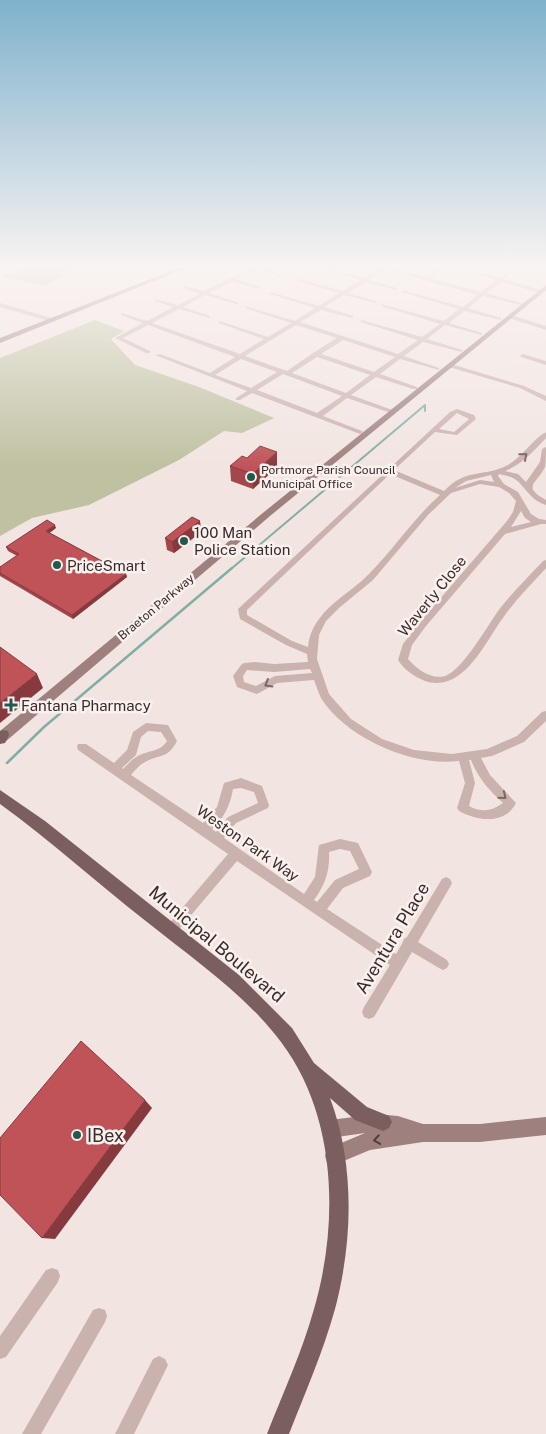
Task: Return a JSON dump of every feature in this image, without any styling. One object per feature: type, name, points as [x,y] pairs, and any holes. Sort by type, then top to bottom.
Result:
[{"type":"main road","name":"Municipal Boulevard","points":[[0,796],[171,930],[258,1005],[283,1030],[309,1069],[320,1094],[330,1129],[338,1191],[334,1261],[325,1307],[278,1434]]},
{"type":"main road","points":[[309,1069],[362,1114],[383,1122]]},
{"type":"street","points":[[0,341],[18,334]]},
{"type":"street","points":[[126,334],[118,338],[148,352]]},
{"type":"street","points":[[180,334],[393,412]]},
{"type":"street","points":[[255,334],[269,339]]},
{"type":"street","points":[[210,375],[277,334]]},
{"type":"street","points":[[329,334],[438,369]]},
{"type":"street","points":[[407,334],[460,351]]},
{"type":"street","points":[[318,416],[430,334]]},
{"type":"street","name":"Braeton Parkway","points":[[1,737],[267,514],[490,334]]},
{"type":"street","points":[[238,399],[342,338]]},
{"type":"street","points":[[316,354],[415,388]]},
{"type":"street","points":[[158,355],[360,432]]},
{"type":"street","points":[[523,356],[546,363]]},
{"type":"street","points":[[451,366],[546,393]]},
{"type":"street","points":[[522,387],[546,399]]},
{"type":"street","points":[[311,652],[255,625],[243,617],[242,609],[389,471],[434,430],[457,411],[472,416],[473,419],[454,434],[434,430]]},
{"type":"street","points":[[546,434],[519,460],[497,472],[476,475],[459,481],[417,521],[403,543],[369,579],[330,610],[316,629],[311,652],[315,676],[328,702],[351,724],[373,738],[405,753],[442,759],[475,758],[511,746],[546,715]]},
{"type":"street","points":[[530,489],[531,477],[544,462],[546,450]]},
{"type":"street","points":[[389,471],[445,494],[480,482],[499,485],[516,494],[524,512],[544,521]]},
{"type":"street","points":[[497,472],[494,476],[499,485]]},
{"type":"street","points":[[497,472],[515,476],[537,498],[546,503]]},
{"type":"street","name":"Waverly Close","points":[[519,503],[517,512],[502,532],[408,644],[403,660],[412,672],[426,678],[440,680],[452,676],[469,658],[499,616],[546,563]]},
{"type":"street","points":[[502,532],[544,521]]},
{"type":"street","points":[[313,666],[244,667],[238,676],[240,684],[257,690],[275,680],[315,676]]},
{"type":"street","points":[[146,726],[164,728],[172,741],[169,749],[139,760],[119,773],[132,752],[137,735],[146,726]]},
{"type":"street","name":"Weston Park Way","points":[[82,747],[203,829],[236,854],[398,962]]},
{"type":"street","points":[[463,758],[470,783],[463,808],[473,814],[488,817],[502,811],[511,803],[490,786],[475,758]]},
{"type":"street","points":[[203,829],[215,819],[225,806],[228,786],[241,783],[258,789],[264,804],[232,820],[217,839]]},
{"type":"street","points":[[306,901],[321,883],[325,866],[324,850],[340,844],[354,847],[366,872],[339,884],[319,910]]},
{"type":"street","points":[[171,930],[236,854]]},
{"type":"street","name":"Aventura Place","points":[[369,1012],[408,943],[446,883]]},
{"type":"street","points":[[408,943],[443,964]]},
{"type":"street","points":[[330,1129],[383,1122],[402,1124],[423,1133]]},
{"type":"street","points":[[334,1156],[370,1141],[423,1133],[480,1133],[546,1126]]},
{"type":"street","points":[[0,1351],[52,1276]]},
{"type":"street","points":[[30,1434],[99,1316]]},
{"type":"street","points":[[124,1434],[160,1365]]},
{"type":"green space","points":[[60,334],[119,334],[111,339],[135,365],[199,387],[274,418],[242,433],[224,431],[179,460],[89,505],[32,518],[0,536],[0,358]]},
{"type":"building","points":[[260,446],[277,452],[253,474],[230,466],[242,456],[247,458]]},
{"type":"building","points":[[192,517],[200,521],[172,542],[165,538]]},
{"type":"building","name":"PriceSmart","points":[[47,520],[55,525],[46,531],[126,574],[72,615],[0,573],[0,567],[19,554],[6,547]]},
{"type":"building","points":[[0,647],[37,674],[0,703]]},
{"type":"building","name":"IBex","points":[[81,1041],[145,1100],[42,1238],[0,1195],[0,1138]]},
{"type":"waterway","points":[[231,569],[425,405],[425,411]]},
{"type":"waterway","points":[[7,763],[44,727],[232,568]]},
{"type":"place","name":"Portmore Parish Council Municipal Office","points":[[251,477]]},
{"type":"place","name":"100 Man Police Station","points":[[184,541]]},
{"type":"place","name":"PriceSmart","points":[[57,565]]},
{"type":"place","name":"Fantana Pharmacy","points":[[11,705]]},
{"type":"place","name":"IBex","points":[[77,1135]]}]
